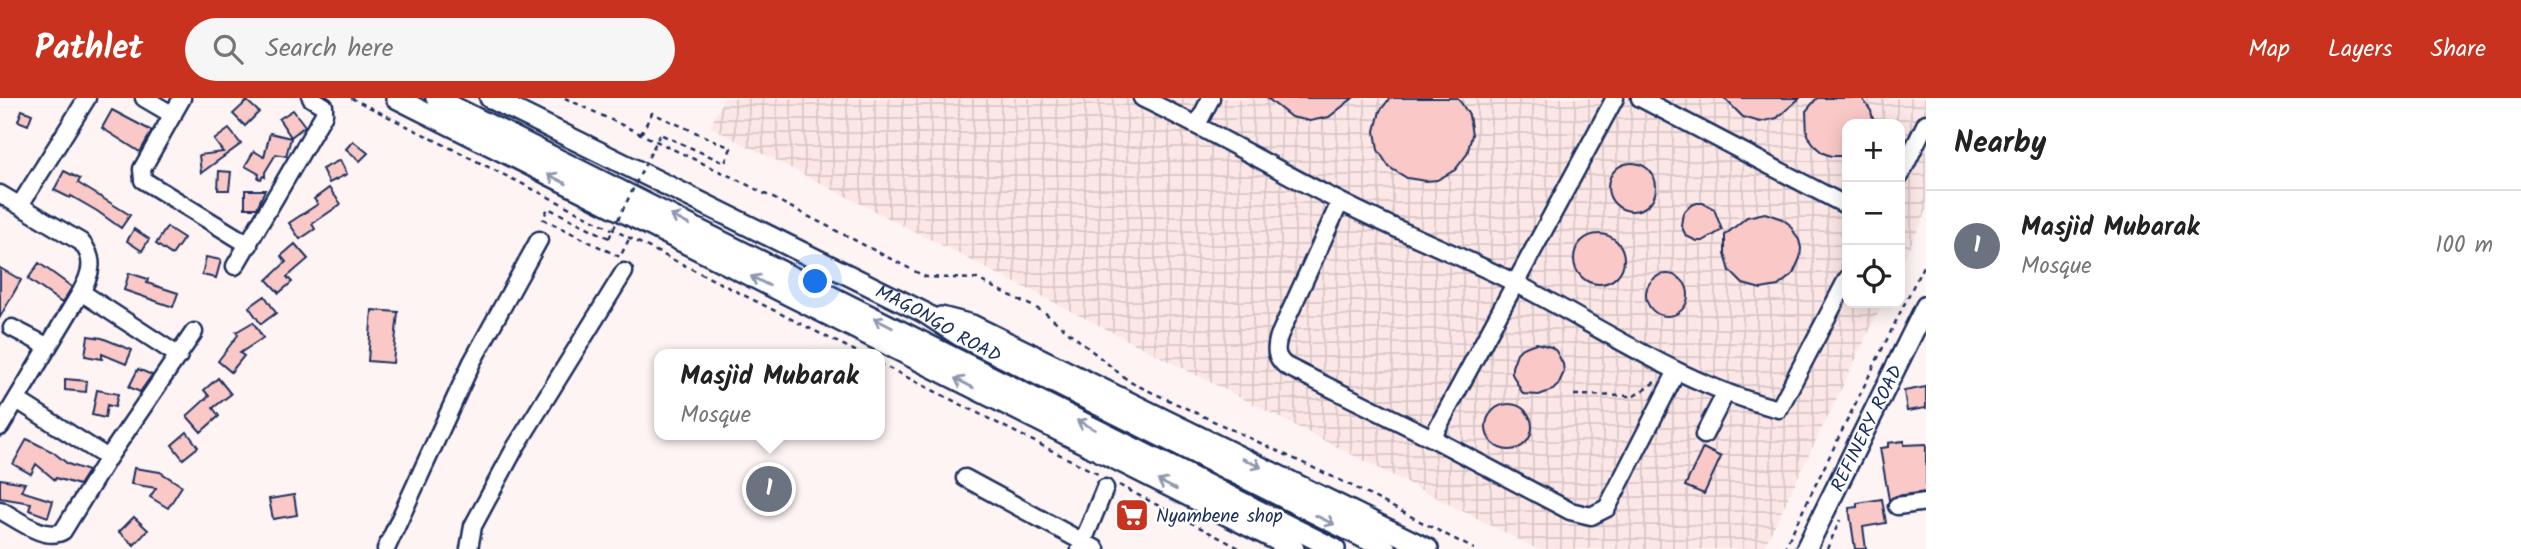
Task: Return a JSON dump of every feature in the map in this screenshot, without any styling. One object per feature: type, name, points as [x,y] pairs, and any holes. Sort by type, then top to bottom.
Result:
[{"type":"main road","points":[[396,98],[1294,549]]},
{"type":"main road","points":[[436,98],[1335,549]]},
{"type":"main road","name":"MAGONGO ROAD","points":[[490,98],[923,312],[960,336],[1386,549]]},
{"type":"main road","name":"REFINERY ROAD","points":[[1806,549],[1926,306]]},
{"type":"main road","points":[[923,312],[972,325],[1428,549]]},
{"type":"street","points":[[20,205],[87,98]]},
{"type":"street","points":[[144,98],[173,115]]},
{"type":"street","points":[[182,98],[142,169],[143,180],[249,245]]},
{"type":"street","points":[[234,266],[249,245],[326,110],[311,98]]},
{"type":"street","points":[[1142,98],[1198,125],[1339,202],[1515,284],[1677,371],[1726,392],[1779,409],[1842,289]]},
{"type":"street","points":[[1198,125],[1211,98]]},
{"type":"street","points":[[1433,438],[1615,98]]},
{"type":"street","points":[[1640,98],[1842,203]]},
{"type":"street","points":[[1905,166],[1926,123]]},
{"type":"street","points":[[0,194],[81,242],[86,248],[92,270],[0,427]]},
{"type":"street","points":[[1339,202],[1279,336],[1276,354],[1286,366],[1433,438],[1570,511],[1591,516],[1607,508],[1677,371]]},
{"type":"street","points":[[386,549],[472,362],[538,240]]},
{"type":"street","points":[[469,549],[473,526],[515,448],[624,272]]},
{"type":"street","points":[[81,292],[179,355]]},
{"type":"street","points":[[12,328],[47,346]]},
{"type":"street","points":[[0,510],[48,534],[58,534],[67,526],[108,458],[194,332]]},
{"type":"street","points":[[1703,435],[1726,392]]},
{"type":"street","points":[[17,400],[108,458]]},
{"type":"street","points":[[965,478],[1086,547],[1109,483]]},
{"type":"street","points":[[1897,506],[1926,502]]},
{"type":"path","points":[[351,98],[851,349]]},
{"type":"path","points":[[565,98],[738,180],[926,277],[977,279],[1044,312],[1130,382],[1348,484],[1474,549]]},
{"type":"path","points":[[630,237],[620,257],[543,219],[548,208],[609,239],[660,134],[725,163],[731,148],[652,113],[641,134]]},
{"type":"path","points":[[1784,549],[1926,260]]},
{"type":"path","points":[[885,366],[969,406],[1109,483],[1241,549]]},
{"type":"path","points":[[1574,395],[1634,396],[1677,371]]},
{"type":"shaded area","points":[[724,98],[1926,98],[1926,213],[1905,257],[1905,119],[1842,119],[1842,308],[1881,308],[1763,549],[1537,549],[710,127]]},
{"type":"building","points":[[1267,98],[1353,98],[1329,117],[1310,121],[1291,117]]},
{"type":"building","points":[[1390,98],[1458,98],[1469,115],[1472,135],[1467,154],[1455,170],[1437,180],[1426,181],[1407,178],[1389,167],[1378,150],[1375,131],[1380,111]]},
{"type":"building","points":[[1724,98],[1800,98],[1777,118],[1760,122],[1743,117]]},
{"type":"building","points":[[1817,98],[1862,98],[1873,119],[1842,119],[1842,156],[1831,156],[1817,148],[1807,135],[1806,111]]},
{"type":"building","points":[[247,101],[259,112],[245,126],[233,114]]},
{"type":"building","points":[[22,110],[32,114],[28,125],[18,121]]},
{"type":"building","points":[[112,110],[152,131],[140,152],[102,128]]},
{"type":"building","points":[[293,110],[305,126],[291,137],[279,119]]},
{"type":"building","points":[[229,129],[241,144],[201,173],[199,155],[223,152],[214,140]]},
{"type":"building","points":[[270,133],[291,138],[286,156],[276,154],[265,172],[265,177],[261,179],[258,178],[259,174],[245,166],[254,151],[264,157]]},
{"type":"building","points":[[353,141],[368,153],[360,161],[346,149]]},
{"type":"building","points":[[340,160],[347,174],[329,183],[322,169]]},
{"type":"building","points":[[1632,163],[1649,170],[1656,187],[1649,204],[1632,211],[1615,204],[1608,187],[1615,170]]},
{"type":"building","points":[[64,171],[80,179],[78,183],[130,215],[121,228],[71,196],[70,198],[54,190]]},
{"type":"building","points":[[219,171],[231,172],[229,190],[218,190]]},
{"type":"building","points":[[329,188],[341,204],[312,224],[315,229],[300,239],[289,223],[318,204],[314,199]]},
{"type":"building","points":[[245,190],[265,190],[257,208],[245,208]]},
{"type":"building","points":[[1697,203],[1714,209],[1722,230],[1703,241],[1686,236],[1681,225],[1683,213]]},
{"type":"building","points":[[1765,213],[1789,224],[1801,248],[1793,274],[1778,286],[1761,289],[1743,284],[1730,271],[1725,254],[1725,235],[1747,217]]},
{"type":"building","points":[[167,227],[184,238],[172,255],[156,244]]},
{"type":"building","points":[[134,229],[149,239],[142,251],[127,241]]},
{"type":"building","points":[[1599,234],[1616,242],[1624,259],[1616,276],[1599,284],[1582,276],[1574,259],[1582,242]]},
{"type":"building","points":[[295,244],[308,259],[287,277],[292,282],[279,293],[267,280],[286,262],[281,256]]},
{"type":"building","points":[[206,257],[221,260],[216,278],[202,275]]},
{"type":"building","points":[[39,263],[72,287],[62,303],[28,279]]},
{"type":"building","points":[[0,268],[21,280],[0,317]]},
{"type":"building","points":[[129,273],[148,279],[147,283],[178,293],[173,307],[124,290]]},
{"type":"building","points":[[1667,274],[1682,280],[1688,295],[1682,310],[1667,316],[1652,310],[1646,295],[1652,280]]},
{"type":"building","points":[[265,296],[276,313],[261,324],[249,307]]},
{"type":"building","points":[[372,310],[398,312],[393,363],[368,361]]},
{"type":"building","points":[[253,322],[263,338],[240,353],[244,356],[231,372],[218,361],[238,335],[236,332]]},
{"type":"building","points":[[88,336],[102,338],[132,350],[126,364],[102,354],[102,359],[85,356]]},
{"type":"building","points":[[1536,343],[1556,351],[1564,372],[1553,390],[1539,395],[1523,394],[1512,374],[1512,367],[1522,348]]},
{"type":"building","points":[[138,369],[152,375],[140,392],[129,387]]},
{"type":"building","points":[[218,378],[231,394],[213,408],[219,416],[201,432],[187,416],[209,396],[204,390]]},
{"type":"building","points":[[65,379],[87,381],[86,392],[65,390]]},
{"type":"building","points":[[1926,387],[1926,408],[1907,411],[1904,391]]},
{"type":"building","points":[[97,390],[118,394],[115,407],[107,405],[105,418],[92,415]]},
{"type":"building","points":[[1509,404],[1525,411],[1532,427],[1525,443],[1509,450],[1493,443],[1486,427],[1493,411]]},
{"type":"building","points":[[187,432],[198,447],[183,459],[172,445]]},
{"type":"building","points":[[27,439],[53,452],[68,464],[88,471],[79,485],[56,478],[55,480],[36,464],[31,474],[13,464]]},
{"type":"building","points":[[1904,441],[1904,445],[1926,444],[1926,492],[1896,496],[1889,500],[1880,448],[1888,447],[1888,443]]},
{"type":"building","points":[[1703,448],[1721,457],[1704,494],[1685,486]]},
{"type":"building","points":[[134,468],[160,472],[182,486],[168,508],[150,497],[156,488],[131,484]]},
{"type":"building","points":[[0,479],[25,483],[21,491],[53,501],[48,517],[29,510],[31,503],[0,498]]},
{"type":"building","points":[[294,495],[297,515],[273,519],[269,499]]},
{"type":"building","points":[[1882,499],[1886,523],[1863,527],[1866,549],[1855,549],[1849,508],[1857,507],[1857,503]]},
{"type":"building","points":[[134,517],[148,530],[134,545],[119,532]]},
{"type":"place","name":"Masjid Mubarak","points":[[769,489]]},
{"type":"place","name":"Nyambene shop","points":[[1132,515]]}]
